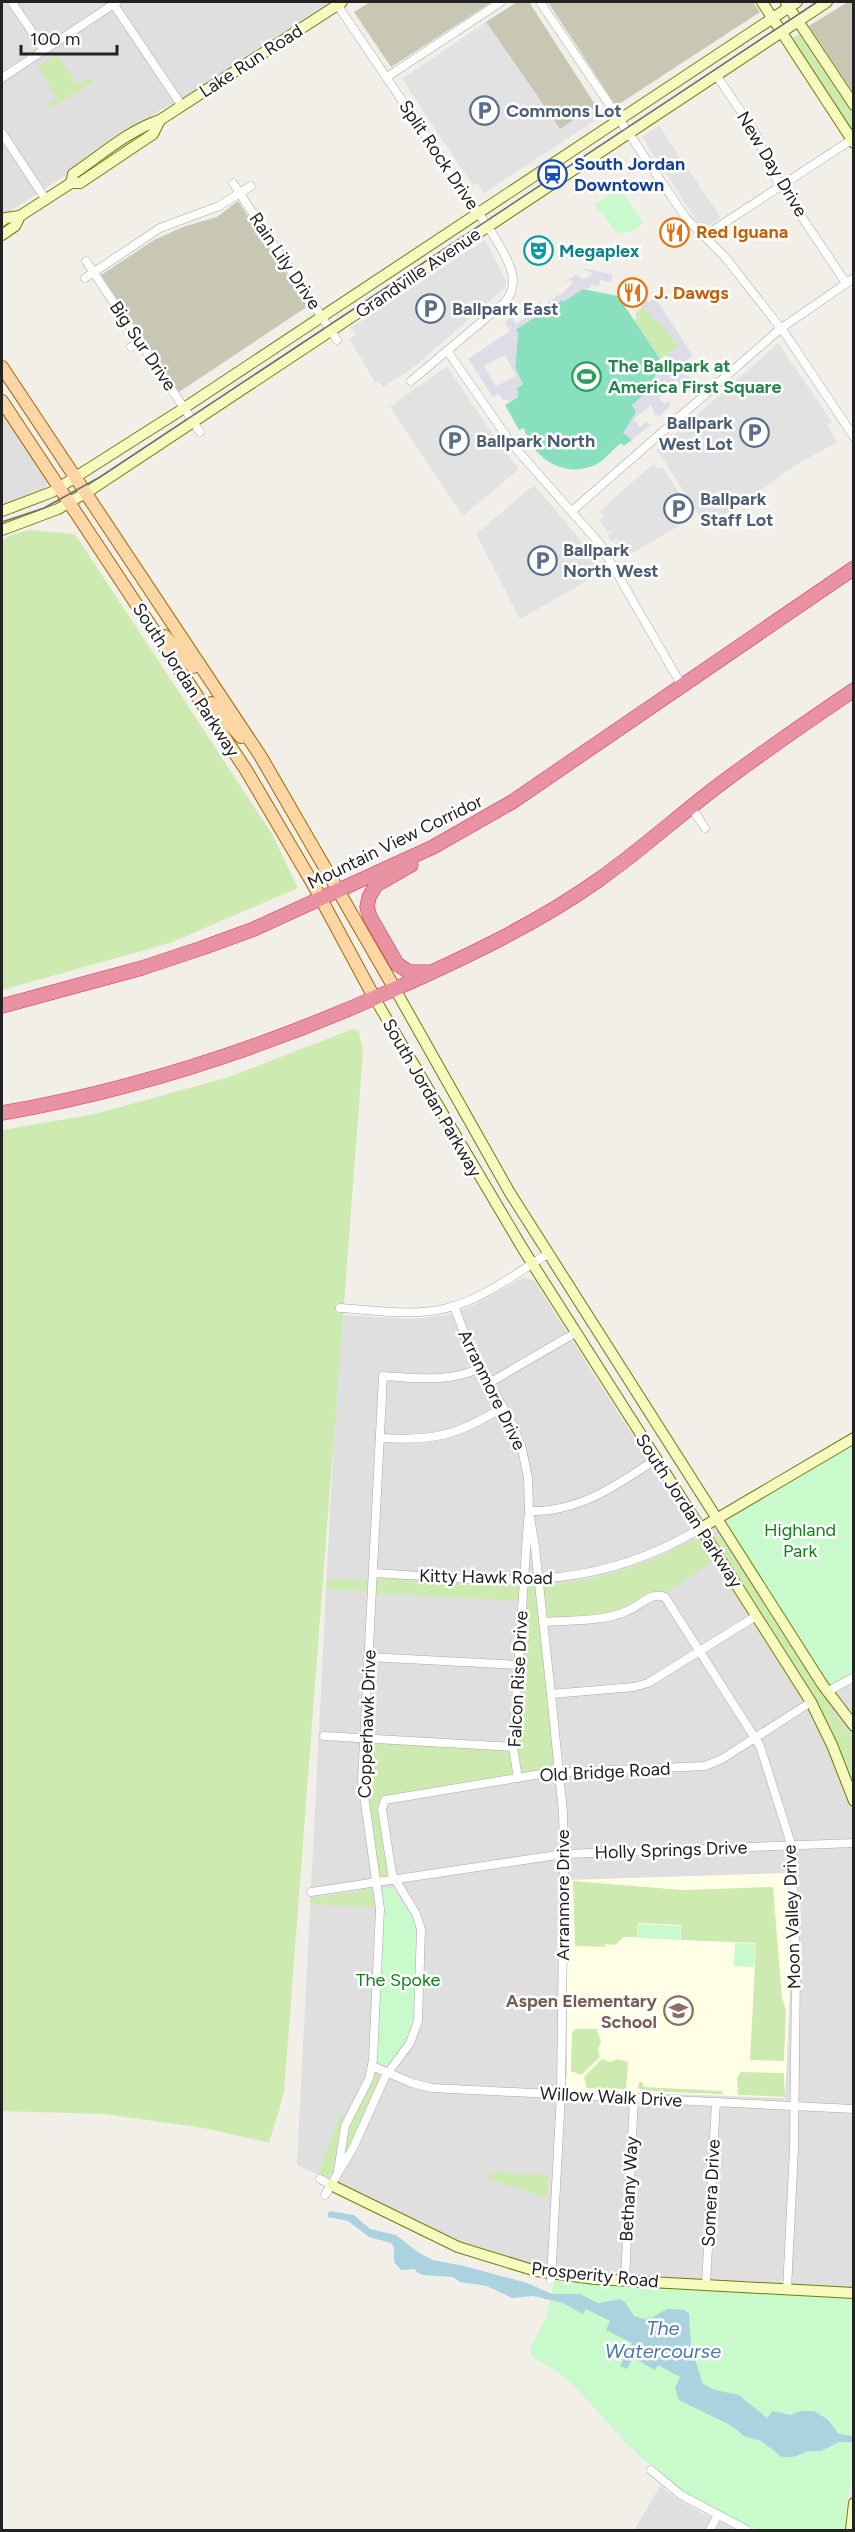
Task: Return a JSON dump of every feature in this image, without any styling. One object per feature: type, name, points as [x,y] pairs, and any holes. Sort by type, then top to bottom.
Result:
[{"type":"highway","name":"Mountain View Corridor","points":[[2,1006],[142,968],[202,948],[254,928],[433,847],[512,802],[853,569]]},
{"type":"highway","points":[[2,1113],[115,1090],[240,1053],[375,999],[445,967],[524,926],[597,881],[691,807],[854,690]]},
{"type":"highway","points":[[433,847],[405,868],[376,885],[369,897],[368,907],[370,917],[402,969],[423,973],[445,967]]},
{"type":"main road","name":"South Jordan Parkway","points":[[2,367],[86,493],[202,685],[375,999]]},
{"type":"main road","name":"South Jordan Parkway","points":[[2,401],[143,613],[261,757],[395,989]]},
{"type":"street","points":[[12,2],[44,50]]},
{"type":"street","points":[[2,78],[115,2],[182,106]]},
{"type":"street","points":[[387,77],[501,2]]},
{"type":"street","points":[[540,2],[686,218],[725,256],[780,329],[854,437]]},
{"type":"street","points":[[706,237],[781,185],[853,140],[762,2]]},
{"type":"street","name":"Grandville Avenue","points":[[2,530],[38,518],[70,503],[197,427],[487,228],[827,2]]},
{"type":"street","name":"Split Rock Drive","points":[[339,3],[487,228],[512,270],[512,289],[504,303],[411,381]]},
{"type":"street","name":"Lake Run Road","points":[[2,221],[6,218],[20,216],[71,183],[80,183],[153,134],[160,120],[339,3]]},
{"type":"street","points":[[790,3],[798,21],[854,105]]},
{"type":"street","name":"Grandville Avenue","points":[[2,511],[59,488],[184,408],[772,18],[790,3]]},
{"type":"street","name":"New Day Drive","points":[[717,76],[756,134],[768,165],[850,281]]},
{"type":"street","points":[[2,133],[46,200]]},
{"type":"street","name":"Rain Lily Drive","points":[[233,183],[334,335]]},
{"type":"street","points":[[85,278],[160,228],[219,206],[251,186]]},
{"type":"street","name":"Lake Run Road","points":[[2,235],[15,226],[20,216]]},
{"type":"street","name":"Big Sur Drive","points":[[86,261],[197,427]]},
{"type":"street","points":[[572,511],[780,329],[850,281]]},
{"type":"street","points":[[131,347],[140,341]]},
{"type":"street","points":[[448,352],[511,443],[572,511],[609,558],[682,686]]},
{"type":"street","points":[[691,807],[705,828]]},
{"type":"street","name":"South Jordan Parkway","points":[[395,989],[485,1152],[827,1692],[854,1726]]},
{"type":"street","name":"South Jordan Parkway","points":[[375,999],[470,1163],[532,1264],[811,1702],[832,1744],[854,1801]]},
{"type":"street","points":[[340,1308],[414,1312],[454,1306],[476,1297],[549,1253]]},
{"type":"street","name":"Arranmore Drive","points":[[454,1306],[465,1338],[503,1407],[522,1449],[528,1478],[529,1511],[563,1812],[561,2094],[551,2277]]},
{"type":"street","points":[[489,1383],[575,1333]]},
{"type":"street","name":"Copperhawk Drive","points":[[338,2171],[345,2126],[369,2079],[372,2066],[380,1914],[362,1787],[384,1376],[444,1378],[462,1375],[480,1368]]},
{"type":"street","points":[[380,1438],[418,1439],[448,1435],[474,1424],[503,1407]]},
{"type":"street","name":"Kitty Hawk Road","points":[[373,1573],[523,1581],[583,1574],[632,1561],[677,1542],[854,1438]]},
{"type":"street","points":[[529,1511],[549,1511],[576,1504],[618,1484],[656,1460]]},
{"type":"street","name":"Arranmore Drive","points":[[523,1581],[529,1511]]},
{"type":"street","name":"Falcon Rise Drive","points":[[518,1778],[513,1747],[523,1581]]},
{"type":"street","name":"Moon Valley Drive","points":[[543,1622],[617,1615],[637,1607],[653,1596],[660,1595],[667,1599],[760,1746],[792,1847],[796,1973],[795,2106],[787,2290]]},
{"type":"street","points":[[551,1694],[641,1685],[655,1680],[756,1616]]},
{"type":"street","points":[[368,1657],[519,1665]]},
{"type":"street","points":[[827,1692],[854,1677]]},
{"type":"street","name":"Old Bridge Road","points":[[384,1802],[390,1797],[559,1772],[699,1767],[722,1759],[811,1702]]},
{"type":"street","points":[[324,1736],[513,1747]]},
{"type":"street","name":"Copperhawk Drive","points":[[325,2195],[353,2148],[387,2072],[410,2043],[417,2027],[422,1940],[416,1914],[394,1880],[382,1809],[384,1802]]},
{"type":"street","name":"Holly Springs Drive","points":[[311,1892],[564,1854],[854,1844]]},
{"type":"street","name":"Willow Walk Drive","points":[[372,2066],[418,2085],[432,2088],[854,2109]]},
{"type":"street","name":"Bethany Way","points":[[625,2280],[634,2098]]},
{"type":"street","name":"Somera Drive","points":[[706,2284],[716,2102]]},
{"type":"street","name":"Prosperity Road","points":[[320,2179],[458,2247],[551,2277],[854,2293]]},
{"type":"street","points":[[651,2470],[663,2482],[689,2500],[747,2530]]},
{"type":"street","points":[[851,2530],[854,2503]]},
{"type":"street","points":[[710,2530],[718,2515]]},
{"type":"shaded area","points":[[2,2],[336,2],[191,97],[162,109],[2,216]]},
{"type":"shaded area","points":[[370,2],[492,2],[391,67],[354,12]]},
{"type":"shaded area","points":[[517,2],[529,2],[596,106],[560,129],[486,22]]},
{"type":"shaded area","points":[[548,2],[753,2],[760,12],[616,106]]},
{"type":"shaded area","points":[[848,2],[853,2],[853,92],[809,26]]},
{"type":"shaded area","name":"Commons Lot","points":[[486,22],[560,129],[596,106],[602,116],[484,193],[477,183],[473,186],[402,79]]},
{"type":"shaded area","points":[[659,126],[721,218],[708,226],[702,226],[695,218],[642,137]]},
{"type":"shaded area","points":[[238,201],[308,306],[179,392],[101,275],[154,240],[183,227],[217,217]]},
{"type":"shaded area","name":"Ballpark East","points":[[485,240],[506,281],[505,288],[414,367],[383,387],[379,382],[375,383],[350,339],[356,335],[351,328]]},
{"type":"shaded area","points":[[583,270],[613,274],[611,282],[600,280],[599,286],[591,284],[590,288],[583,289],[564,301],[560,301],[516,329],[518,333],[515,368],[523,384],[517,388],[518,397],[509,402],[507,399],[503,401],[499,394],[493,397],[468,359],[510,331],[505,322],[512,317],[516,324],[536,310],[534,306],[540,302],[543,306],[557,296],[554,292],[558,296],[573,282],[570,280],[560,285],[576,275],[583,279],[591,276],[592,272]],"holes":[[[505,355],[516,376],[496,386],[484,366]]]},
{"type":"shaded area","points":[[634,287],[649,302],[655,297],[693,356],[685,361],[682,371],[690,379],[686,389],[683,389],[676,379],[659,398],[665,404],[668,401],[671,404],[660,416],[655,414],[651,405],[634,419],[640,427],[647,421],[650,425],[632,440],[623,433],[636,412],[632,405],[651,389],[658,368],[672,364],[667,355],[679,347],[662,325],[626,293]]},
{"type":"shaded area","name":"Ballpark West Lot","points":[[778,343],[832,422],[827,425],[837,442],[799,463],[707,527],[657,450]]},
{"type":"shaded area","name":"Ballpark North","points":[[447,366],[499,444],[519,469],[463,516],[390,407]]},
{"type":"shaded area","points":[[2,412],[48,481],[46,490],[2,505]]},
{"type":"shaded area","name":"Ballpark Staff Lot","points":[[653,464],[658,469],[662,467],[691,510],[687,514],[690,519],[631,554],[628,550],[622,553],[615,543],[619,538],[611,541],[608,536],[613,530],[608,532],[600,520],[604,516],[600,511]]},
{"type":"shaded area","name":"Ballpark North West","points":[[534,485],[587,548],[601,573],[520,619],[476,534]]},
{"type":"shaded area","points":[[524,1277],[534,1280],[697,1537],[853,1445],[853,2289],[608,2275],[537,2268],[459,2243],[350,2188],[297,2165],[340,1315],[412,1319],[447,1315],[474,1305]]},
{"type":"shaded area","name":"Aspen Elementary School","points":[[789,1873],[792,1943],[785,2098],[568,2090],[565,2082],[567,2075],[567,1880]]},
{"type":"shaded area","points":[[661,2485],[690,2507],[737,2530],[634,2530]]},
{"type":"green space","points":[[799,34],[853,111],[852,132],[790,40]]},
{"type":"green space","points":[[56,53],[77,84],[90,77],[93,81],[50,109],[47,105],[57,98],[37,67]]},
{"type":"green space","points":[[614,193],[626,196],[642,222],[640,227],[626,232],[617,232],[604,212],[601,213],[594,204]]},
{"type":"green space","name":"The Ballpark at America First Square","points":[[583,289],[618,296],[660,359],[651,366],[658,368],[651,389],[632,405],[637,412],[628,435],[632,440],[624,446],[621,443],[595,465],[583,469],[572,469],[551,463],[542,457],[528,439],[524,428],[519,430],[505,405],[518,397],[517,388],[523,384],[515,368],[518,333],[515,330]]},
{"type":"green space","points":[[642,307],[669,332],[679,347],[660,359],[634,320],[637,318],[635,314]]},
{"type":"green space","points":[[30,530],[75,534],[272,834],[298,888],[170,943],[2,990],[2,540]]},
{"type":"green space","points":[[353,1029],[359,1031],[363,1053],[284,2093],[269,2143],[204,2128],[104,2114],[2,2111],[2,1130],[95,1114],[229,1077]]},
{"type":"green space","name":"Highland Park","points":[[853,1446],[853,1671],[838,1683],[829,1685],[726,1527],[726,1523]]},
{"type":"green space","points":[[719,1536],[834,1710],[834,1714],[853,1738],[853,1787],[712,1538]]},
{"type":"green space","points":[[695,1539],[704,1542],[715,1561],[665,1593],[653,1593],[634,1605],[612,1613],[556,1620],[545,1616],[543,1585],[571,1582],[626,1569]]},
{"type":"green space","points":[[377,1578],[519,1584],[520,1601],[374,1593]]},
{"type":"green space","points":[[327,1579],[369,1581],[368,1591],[326,1589]]},
{"type":"green space","points":[[527,1584],[537,1586],[555,1766],[552,1770],[525,1774],[520,1770],[517,1751]]},
{"type":"green space","points":[[371,1742],[510,1749],[514,1771],[510,1776],[385,1797],[389,1876],[380,1877],[374,1850],[366,1786],[367,1751]]},
{"type":"green space","points":[[573,1881],[682,1890],[773,1887],[782,1998],[786,2010],[784,2061],[750,2060],[756,1943],[681,1940],[681,1925],[638,1923],[637,1937],[624,1937],[615,1945],[605,1944],[605,1947],[575,1946]]},
{"type":"green space","name":"The Spoke","points":[[392,1887],[411,1914],[418,1934],[415,2019],[404,2047],[387,2066],[376,2062],[380,1890]]},
{"type":"green space","points":[[364,1888],[373,1891],[377,1908],[310,1904],[310,1898],[358,1892]]},
{"type":"green space","points":[[638,1924],[681,1926],[680,1940],[637,1938]]},
{"type":"green space","points":[[735,1943],[756,1944],[754,1967],[734,1966]]},
{"type":"green space","points":[[575,2029],[597,2029],[601,2042],[598,2050],[600,2057],[581,2075],[571,2071],[572,2033]]},
{"type":"green space","points":[[602,2059],[610,2062],[618,2059],[628,2062],[626,2089],[587,2088],[584,2077]]},
{"type":"green space","points":[[741,2072],[784,2073],[785,2097],[643,2091],[638,2088],[639,2082],[642,2082],[644,2087],[722,2091],[723,2094],[738,2095],[737,2078]]},
{"type":"green space","points":[[373,2074],[382,2077],[343,2160],[346,2129]]},
{"type":"green space","points":[[340,2114],[346,2117],[339,2134],[333,2171],[323,2176],[319,2171]]},
{"type":"green space","points":[[489,2172],[548,2175],[547,2198],[489,2179]]},
{"type":"green space","points":[[557,2279],[853,2298],[854,2478],[846,2506],[848,2530],[759,2530],[711,2508],[668,2482],[630,2447],[573,2385],[558,2372],[531,2356],[531,2347],[546,2318],[554,2283]]},
{"type":"water","name":"The Watercourse","points":[[330,2211],[354,2215],[370,2229],[396,2235],[419,2253],[433,2260],[527,2283],[552,2294],[580,2294],[598,2303],[620,2299],[625,2302],[634,2316],[644,2319],[651,2318],[667,2309],[685,2310],[689,2314],[691,2347],[703,2384],[715,2390],[739,2395],[767,2418],[773,2411],[790,2415],[801,2411],[814,2411],[827,2419],[839,2434],[853,2436],[853,2442],[839,2442],[821,2451],[809,2451],[793,2457],[782,2457],[761,2441],[744,2436],[732,2426],[679,2400],[675,2388],[680,2377],[658,2365],[655,2370],[633,2358],[627,2369],[620,2366],[632,2343],[606,2330],[610,2321],[586,2309],[583,2314],[563,2303],[533,2296],[512,2298],[487,2286],[460,2282],[453,2277],[423,2275],[415,2269],[401,2270],[394,2262],[394,2248],[391,2243],[369,2237],[348,2221],[328,2217]]},
{"type":"tram line","points":[[2,522],[44,508],[100,477],[817,2]]},
{"type":"place","name":"Commons Lot","points":[[485,111]]},
{"type":"place","name":"South Jordan Downtown","points":[[553,174]]},
{"type":"place","name":"Red Iguana","points":[[675,232]]},
{"type":"place","name":"Megaplex","points":[[538,251]]},
{"type":"place","name":"J. Dawgs","points":[[633,293]]},
{"type":"place","name":"Ballpark East","points":[[431,309]]},
{"type":"place","name":"The Ballpark at America First Square","points":[[587,376]]},
{"type":"place","name":"Ballpark West Lot","points":[[754,433]]},
{"type":"place","name":"Ballpark North","points":[[455,441]]},
{"type":"place","name":"Ballpark Staff Lot","points":[[679,509]]},
{"type":"place","name":"Ballpark North West","points":[[542,560]]},
{"type":"place","name":"Aspen Elementary School","points":[[678,2011]]}]
